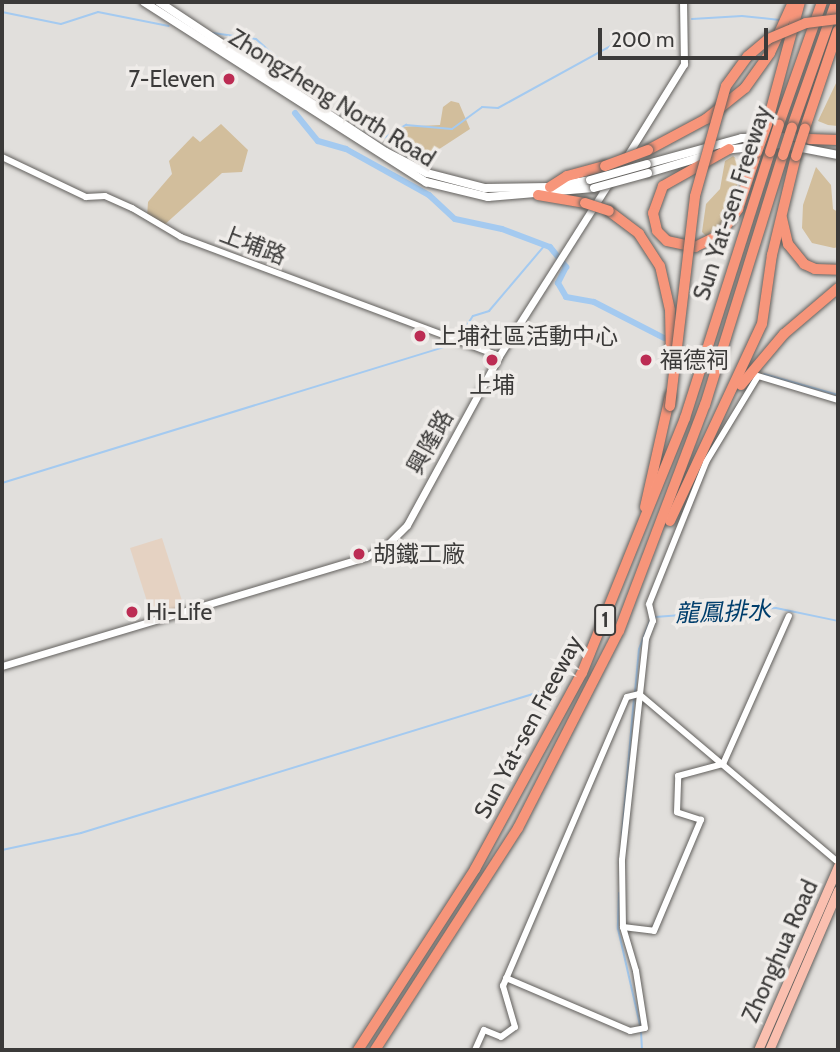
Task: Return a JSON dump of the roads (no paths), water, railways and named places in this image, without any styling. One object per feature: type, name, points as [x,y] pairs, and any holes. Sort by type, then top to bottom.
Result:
[{"type":"highway","points":[[550,187],[567,176],[605,166],[648,149],[706,119],[745,88],[770,53],[793,2]]},
{"type":"highway","points":[[729,149],[663,186],[653,214],[657,231],[667,241],[695,247],[720,234],[737,209],[766,124],[800,2]]},
{"type":"highway","name":"Sun Yat-sen Freeway","points":[[358,1050],[475,869],[537,762],[587,662],[685,418],[779,124],[822,2]]},
{"type":"highway","name":"Sun Yat-sen Freeway","points":[[375,1050],[524,817],[588,697],[648,564],[705,405],[792,127],[836,2]]},
{"type":"highway","points":[[634,550],[670,406],[695,196],[726,86],[748,56],[768,39],[806,23],[838,19]]},
{"type":"highway","points":[[648,564],[762,324],[796,156],[838,30]]},
{"type":"highway","points":[[824,76],[838,55]]},
{"type":"highway","points":[[810,139],[838,140]]},
{"type":"highway","points":[[538,195],[585,203],[609,211],[639,234],[660,266],[670,318],[670,406]]},
{"type":"highway","points":[[782,216],[788,244],[804,264],[838,270]]},
{"type":"highway","points":[[708,438],[748,374],[784,334],[838,288]]},
{"type":"main road","name":"Zhongzheng North Road","points":[[144,2],[412,175],[474,195],[538,195],[592,184]]},
{"type":"main road","name":"Zhongzheng North Road","points":[[159,2],[416,168],[469,186],[550,187],[592,184]]},
{"type":"main road","points":[[647,169],[751,136],[810,139],[838,146]]},
{"type":"main road","points":[[592,184],[729,149],[781,144],[838,155]]},
{"type":"main road","name":"Zhonghua Road","points":[[769,1050],[833,899],[838,864]]},
{"type":"main road","name":"Zhonghua Road","points":[[758,1050],[838,890]]},
{"type":"street","name":"興隆路","points":[[2,666],[366,557],[387,545],[407,525],[499,356],[684,64],[683,2]]},
{"type":"street","name":"上埔路","points":[[2,157],[86,197],[105,197],[132,208],[181,237],[499,356]]},
{"type":"street","points":[[506,978],[641,1031],[636,971],[623,927],[624,817],[646,639],[653,621],[649,604],[706,462],[758,376],[838,400]]},
{"type":"street","points":[[723,764],[789,616]]},
{"type":"street","points":[[639,694],[838,864]]},
{"type":"street","points":[[475,1050],[484,1030],[501,1037],[515,1027],[503,989],[506,978],[627,697],[639,694]]},
{"type":"street","points":[[623,927],[654,931],[701,820],[677,811],[678,776],[723,764]]},
{"type":"waterway","points":[[2,12],[61,24],[98,12],[169,26]]},
{"type":"waterway","points":[[692,19],[742,16],[780,20]]},
{"type":"waterway","points":[[213,33],[256,39],[283,63],[286,76]]},
{"type":"waterway","points":[[384,138],[406,125],[452,129],[482,107],[498,108],[616,43]]},
{"type":"waterway","points":[[295,113],[318,141],[346,149],[429,195],[455,219],[502,229],[550,247],[566,267],[558,283],[566,297],[594,302],[664,338]]},
{"type":"waterway","points":[[459,338],[473,316],[489,311],[545,245]]},
{"type":"waterway","points":[[2,483],[456,343]]},
{"type":"waterway","points":[[764,374],[838,395]]},
{"type":"waterway","name":"龍鳳排水","points":[[655,617],[776,608],[838,621]]},
{"type":"waterway","name":"龍鳳排水","points":[[635,692],[639,649],[650,621]]},
{"type":"waterway","points":[[2,850],[81,833],[548,689]]},
{"type":"waterway","points":[[622,835],[634,698]]},
{"type":"waterway","points":[[619,893],[618,929],[640,1025]]},
{"type":"waterway","points":[[641,1031],[642,1050]]},
{"type":"place","name":"7-Eleven","points":[[229,79]]},
{"type":"place","name":"上埔社區活動中心","points":[[420,336]]},
{"type":"place","name":"上埔","points":[[492,360]]},
{"type":"place","name":"福德祠","points":[[646,360]]},
{"type":"place","name":"胡鐵工廠","points":[[359,554]]},
{"type":"place","name":"Hi-Life","points":[[132,612]]}]
